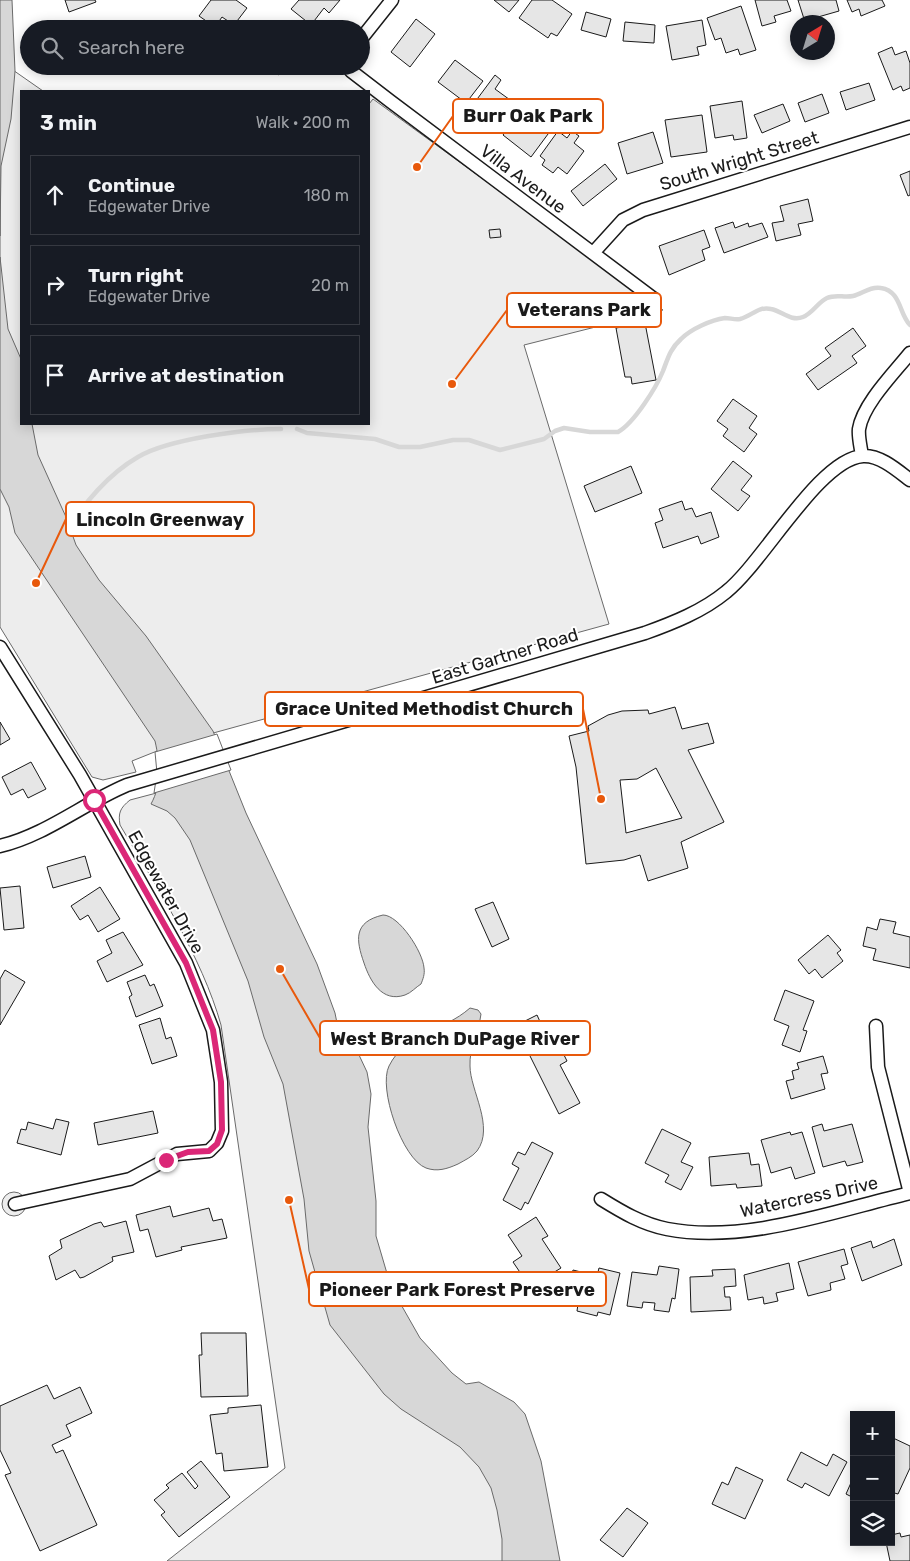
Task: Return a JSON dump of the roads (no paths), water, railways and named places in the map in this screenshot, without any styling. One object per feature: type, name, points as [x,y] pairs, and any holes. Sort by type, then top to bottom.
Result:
[{"type":"street","points":[[370,28],[392,0]]},
{"type":"street","name":"Villa Avenue","points":[[355,75],[654,299]]},
{"type":"street","name":"South Wright Street","points":[[593,253],[622,220],[642,210],[910,126]]},
{"type":"street","points":[[910,354],[868,406],[859,431],[862,456],[882,461],[910,480]]},
{"type":"street","name":"East Gartner Road","points":[[0,846],[25,837],[94,800],[127,785],[645,633],[688,615],[726,592],[746,572],[825,476],[833,469],[862,456]]},
{"type":"street","name":"Edgewater Drive","points":[[0,647],[48,721],[94,800],[186,963],[200,992],[213,1030],[218,1058],[222,1130],[217,1144],[209,1151],[177,1154],[130,1179],[15,1204]]},
{"type":"street","points":[[876,1026],[878,1067],[910,1193]]},
{"type":"street","name":"Watercress Drive","points":[[602,1199],[627,1216],[666,1229],[726,1232],[776,1226],[910,1193]]},
{"type":"waterway","points":[[297,429],[307,433],[375,439],[399,447],[420,447],[453,440],[469,440],[500,450],[544,439],[555,431],[564,428],[590,432],[618,432],[631,421],[650,395],[660,378],[674,346],[690,332],[708,323],[725,318],[740,319],[766,308],[799,318],[807,315],[827,298],[853,296],[870,289],[881,288],[888,290],[896,298],[910,325]]},
{"type":"waterway","points":[[67,533],[80,511],[107,480],[138,457],[168,445],[207,436],[281,429]]},
{"type":"place","name":"Burr Oak Park","points":[[417,167]]},
{"type":"place","name":"Veterans Park","points":[[452,384]]},
{"type":"place","name":"Lincoln Greenway","points":[[36,583]]},
{"type":"place","name":"Grace United Methodist Church","points":[[601,799]]},
{"type":"place","name":"West Branch DuPage River","points":[[280,969]]},
{"type":"place","name":"Pioneer Park Forest Preserve","points":[[289,1200]]}]
